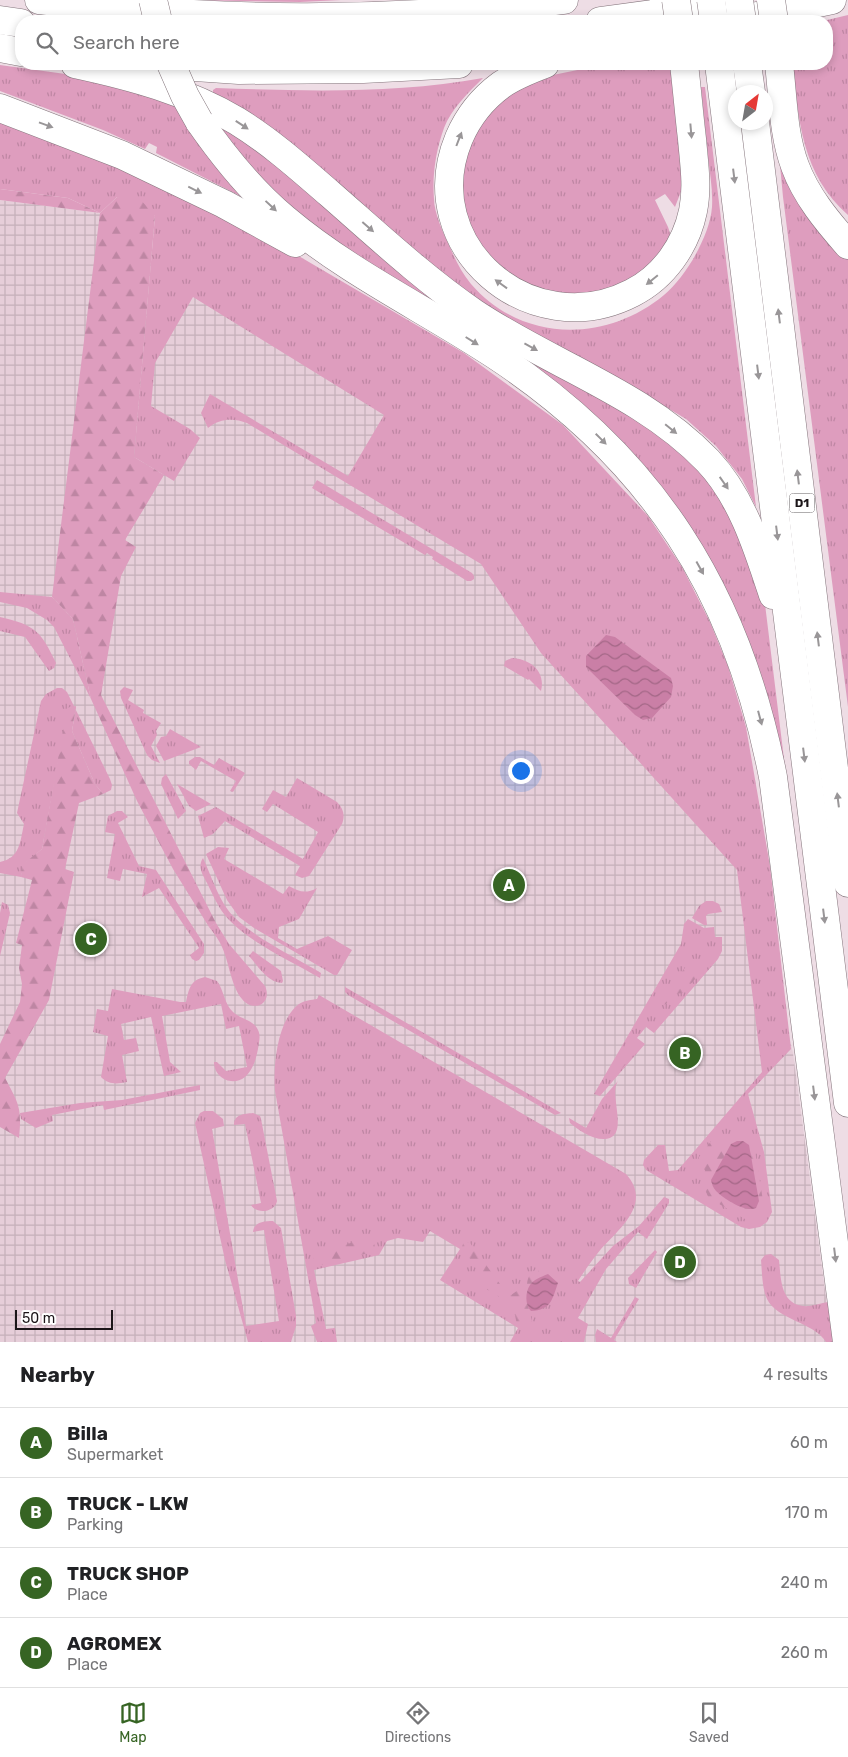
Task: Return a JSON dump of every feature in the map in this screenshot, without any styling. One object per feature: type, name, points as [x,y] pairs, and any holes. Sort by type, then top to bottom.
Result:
[{"type":"highway","points":[[39,0],[117,10],[202,15]]},
{"type":"highway","points":[[153,0],[157,15]]},
{"type":"highway","points":[[409,15],[564,0]]},
{"type":"highway","points":[[676,0],[678,15]]},
{"type":"highway","points":[[711,0],[713,15]]},
{"type":"highway","points":[[645,15],[723,0]]},
{"type":"highway","points":[[739,0],[741,15]]},
{"type":"highway","points":[[771,0],[773,15]]},
{"type":"highway","points":[[761,15],[825,1]]},
{"type":"highway","points":[[0,20],[15,22]]},
{"type":"highway","points":[[99,70],[162,86],[200,101],[236,120],[286,156],[424,276],[474,313],[654,415],[692,446],[709,462],[727,487],[744,517],[757,548],[792,654]]},
{"type":"highway","points":[[174,70],[199,121],[236,172],[285,220],[335,258],[494,355],[546,391],[590,429],[623,462],[663,510],[694,557],[715,594],[755,698],[765,734],[773,777],[847,1342]]},
{"type":"highway","points":[[530,70],[501,85],[479,105],[470,117],[456,145],[452,160],[450,190],[455,220],[460,235],[476,260],[509,290],[523,297],[551,306],[566,308],[595,306],[624,297],[660,273],[678,250],[690,223],[695,197],[695,171],[685,73]]},
{"type":"highway","name":"D1","points":[[720,70],[848,1103]]},
{"type":"highway","points":[[780,70],[787,130],[794,165],[807,190],[830,224],[848,245]]},
{"type":"highway","points":[[784,107],[794,131],[802,162],[814,188],[833,213],[848,226]]},
{"type":"highway","points":[[0,108],[81,138],[166,176],[224,204],[327,262],[431,315]]},
{"type":"highway","name":"D1","points":[[755,130],[848,883]]},
{"type":"shaded area","points":[[0,200],[100,213],[392,412],[750,863],[793,1053],[832,1342],[0,1342]]},
{"type":"green space","points":[[186,0],[341,0],[300,2]]},
{"type":"green space","points":[[848,15],[848,215],[821,183],[812,165],[805,146],[797,106],[793,70],[833,70],[833,19]]},
{"type":"green space","points":[[0,65],[15,67],[15,70],[36,70],[80,76],[173,101],[187,127],[242,197],[156,153],[157,147],[149,143],[145,149],[103,130],[0,91]]},
{"type":"green space","points":[[578,70],[673,70],[685,181],[675,207],[665,194],[655,200],[672,239],[665,254],[614,294],[529,294],[470,239],[460,174],[475,131],[502,100],[522,86],[548,76]]},
{"type":"green space","points":[[771,70],[784,129],[848,249],[848,707],[783,197]]},
{"type":"green space","points":[[483,78],[456,108],[447,121],[441,136],[435,163],[434,181],[434,204],[437,216],[461,270],[471,284],[492,303],[515,317],[539,326],[565,330],[591,328],[617,322],[641,311],[672,287],[696,255],[707,230],[712,207],[712,189],[701,87],[705,87],[756,507],[742,479],[716,446],[686,419],[621,380],[562,351],[469,297],[213,94],[213,90],[216,88],[383,89],[417,87]]},
{"type":"green space","points":[[210,115],[620,403],[719,485],[764,596],[848,1280],[769,723],[641,475],[353,260],[256,183]]},
{"type":"green space","points":[[0,119],[80,148],[297,255],[464,353],[563,425],[648,516],[682,567],[710,622],[728,666],[746,727],[770,866],[791,1049],[748,1094],[764,1152],[772,1212],[767,1222],[760,1227],[749,1229],[741,1227],[646,1170],[643,1165],[644,1160],[658,1145],[665,1145],[669,1171],[678,1170],[762,1072],[737,870],[541,653],[481,564],[247,423],[227,420],[217,422],[208,428],[201,413],[210,394],[348,476],[384,415],[193,297],[155,363],[151,406],[190,429],[200,438],[174,481],[134,457],[155,216],[117,197],[100,213],[68,198],[0,189]]},
{"type":"green space","points":[[0,189],[68,198],[100,213],[0,200]]},
{"type":"green space","points":[[117,197],[140,199],[155,216],[134,457],[164,475],[125,540],[136,547],[121,576],[101,695],[216,923],[209,927],[173,869],[137,801],[91,699],[73,619],[52,597],[100,213]]},
{"type":"green space","points":[[317,480],[472,573],[474,579],[467,581],[432,559],[433,557],[427,553],[425,555],[312,488]]},
{"type":"green space","points":[[0,592],[52,597],[73,619],[91,699],[54,627],[47,620],[27,608],[0,602]]},
{"type":"green space","points":[[0,617],[21,623],[36,631],[51,652],[56,663],[54,668],[49,671],[25,637],[0,631]]},
{"type":"green space","points":[[512,658],[525,661],[535,667],[541,678],[541,691],[529,679],[504,666],[505,661]]},
{"type":"green space","points":[[124,687],[133,690],[128,700],[144,710],[143,713],[161,723],[151,746],[160,763],[152,760],[147,755],[121,698],[120,691]]},
{"type":"green space","points":[[57,688],[62,688],[67,692],[75,707],[68,708],[42,849],[24,864],[21,877],[0,873],[0,862],[12,857],[18,848],[21,837],[24,824],[17,813],[41,701],[46,694]]},
{"type":"green space","points":[[76,706],[72,731],[95,784],[103,794],[79,803],[65,869],[74,872],[49,1000],[5,1078],[14,1094],[20,1113],[19,1138],[0,1127],[0,1044],[20,1002],[22,984],[19,968],[22,945],[16,943],[32,880],[21,877],[23,864],[42,849],[67,708]]},
{"type":"green space","points":[[76,709],[112,785],[111,790],[103,794],[95,784],[72,731]]},
{"type":"green space","points":[[170,729],[201,747],[164,761],[156,746],[161,737],[166,736]]},
{"type":"green space","points":[[195,757],[200,757],[214,765],[219,758],[245,773],[233,792],[230,791],[236,781],[201,761],[196,770],[189,764],[189,761]]},
{"type":"green space","points":[[166,774],[186,811],[178,819],[161,784],[162,778]]},
{"type":"green space","points":[[297,778],[337,802],[343,813],[342,824],[309,876],[302,878],[295,875],[300,866],[225,821],[213,834],[204,838],[198,816],[216,807],[303,859],[318,832],[273,804],[267,812],[262,809],[273,790],[286,797]]},
{"type":"green space","points":[[177,784],[211,804],[196,811],[189,806]]},
{"type":"green space","points":[[117,811],[122,811],[128,817],[118,823],[139,866],[156,870],[204,944],[204,953],[199,960],[192,959],[190,955],[199,948],[159,888],[142,897],[147,874],[123,869],[120,881],[107,878],[115,834],[105,832],[108,816]]},
{"type":"green space","points":[[218,847],[229,848],[224,859],[283,894],[289,886],[303,892],[317,888],[299,919],[279,927],[278,938],[297,949],[328,936],[352,950],[337,975],[254,928],[239,917],[227,900],[206,854]]},
{"type":"green space","points":[[203,858],[221,898],[236,919],[258,936],[321,973],[320,978],[243,933],[233,924],[219,907],[202,874],[201,861]]},
{"type":"green space","points":[[706,901],[713,901],[719,904],[722,912],[708,914],[706,916],[707,925],[704,925],[692,918],[699,906]]},
{"type":"green space","points":[[2,902],[8,905],[10,913],[0,956],[0,913]]},
{"type":"green space","points":[[688,919],[704,928],[714,927],[715,937],[722,937],[722,951],[718,959],[654,1033],[646,1027],[637,1038],[645,1044],[600,1096],[594,1094],[681,944],[684,924]]},
{"type":"green space","points":[[216,923],[229,944],[265,986],[266,998],[261,1004],[256,1006],[246,1003],[238,994],[222,947],[209,927]]},
{"type":"green space","points":[[253,951],[281,971],[282,983],[267,977],[259,969],[249,956]]},
{"type":"green space","points":[[691,963],[694,966],[695,979],[683,993],[674,994],[666,1004],[662,1005],[660,1003],[661,998],[688,964]]},
{"type":"green space","points":[[205,977],[217,981],[230,1009],[253,1024],[259,1032],[260,1037],[255,1060],[245,1077],[240,1080],[229,1081],[220,1076],[215,1068],[214,1062],[217,1062],[226,1071],[247,1067],[239,1026],[226,1029],[221,1004],[162,1016],[170,1062],[181,1072],[164,1076],[151,1017],[121,1024],[124,1040],[136,1038],[139,1051],[122,1055],[127,1082],[113,1083],[101,1077],[108,1036],[93,1032],[97,1009],[108,1011],[112,989],[186,1002],[189,989],[193,983]]},
{"type":"green space","points":[[345,987],[561,1113],[555,1115],[348,995],[345,992]]},
{"type":"green space","points":[[319,995],[626,1174],[633,1185],[636,1195],[635,1205],[631,1214],[598,1253],[578,1281],[580,1282],[613,1246],[639,1226],[664,1197],[669,1199],[669,1203],[647,1239],[638,1232],[606,1269],[578,1318],[588,1324],[584,1342],[510,1342],[518,1328],[440,1280],[460,1249],[430,1231],[423,1242],[398,1238],[387,1241],[379,1255],[314,1270],[326,1329],[335,1328],[337,1342],[317,1342],[311,1326],[316,1323],[275,1091],[275,1069],[278,1044],[286,1021],[299,1004],[317,999]]},
{"type":"green space","points":[[638,1041],[641,1044],[640,1047],[616,1076],[613,1076],[611,1071],[635,1042]]},
{"type":"green space","points":[[618,1081],[615,1096],[618,1123],[617,1131],[613,1137],[605,1139],[596,1138],[570,1123],[569,1118],[586,1128],[602,1099]]},
{"type":"green space","points":[[200,1085],[200,1090],[104,1110],[103,1105],[52,1115],[53,1121],[36,1128],[21,1119],[20,1113],[80,1103],[122,1100]]},
{"type":"green space","points":[[213,1111],[223,1119],[224,1126],[212,1129],[246,1326],[279,1321],[264,1230],[253,1232],[257,1224],[273,1221],[281,1228],[296,1316],[296,1326],[291,1342],[248,1342],[225,1260],[195,1123],[200,1113]]},
{"type":"green space","points":[[253,1113],[260,1116],[261,1119],[277,1201],[273,1208],[266,1211],[257,1210],[251,1205],[261,1203],[245,1124],[234,1125],[234,1121],[238,1117],[243,1114]]},
{"type":"green space","points":[[740,1136],[751,1140],[754,1145],[764,1207],[758,1218],[745,1219],[709,1198],[703,1186],[705,1170],[699,1166],[699,1157],[712,1140],[718,1140],[723,1137],[728,1138],[731,1144],[711,1180],[716,1192],[743,1141],[738,1139]]},
{"type":"green space","points":[[365,1239],[373,1240],[375,1247],[373,1252],[320,1265],[314,1262],[313,1256],[315,1253]]},
{"type":"green space","points":[[464,1241],[470,1243],[508,1295],[511,1295],[527,1284],[530,1275],[535,1270],[537,1269],[541,1274],[536,1279],[526,1298],[532,1321],[526,1326],[517,1325],[515,1315],[500,1297],[481,1286],[480,1274],[462,1247]]},
{"type":"green space","points":[[655,1250],[657,1252],[636,1288],[629,1284],[628,1278]]},
{"type":"green space","points":[[771,1254],[779,1260],[781,1282],[790,1300],[795,1304],[803,1306],[828,1302],[833,1342],[826,1342],[813,1330],[779,1312],[767,1299],[764,1290],[761,1260],[765,1255]]},
{"type":"green space","points":[[635,1297],[639,1299],[614,1340],[617,1342],[596,1342],[595,1335],[597,1329],[611,1338]]},
{"type":"water","points":[[606,635],[615,637],[671,678],[673,686],[671,697],[652,718],[643,720],[635,715],[586,667],[586,656]]},
{"type":"water","points":[[743,1141],[749,1145],[759,1201],[756,1208],[747,1209],[724,1198],[713,1187],[711,1180],[731,1144]]},
{"type":"water","points":[[548,1274],[558,1283],[552,1299],[543,1309],[531,1311],[527,1302],[528,1288],[536,1280]]},
{"type":"place","name":"Billa","points":[[509,885]]},
{"type":"place","name":"TRUCK SHOP","points":[[91,939]]},
{"type":"place","name":"TRUCK - LKW","points":[[685,1053]]},
{"type":"place","name":"AGROMEX","points":[[680,1262]]}]
